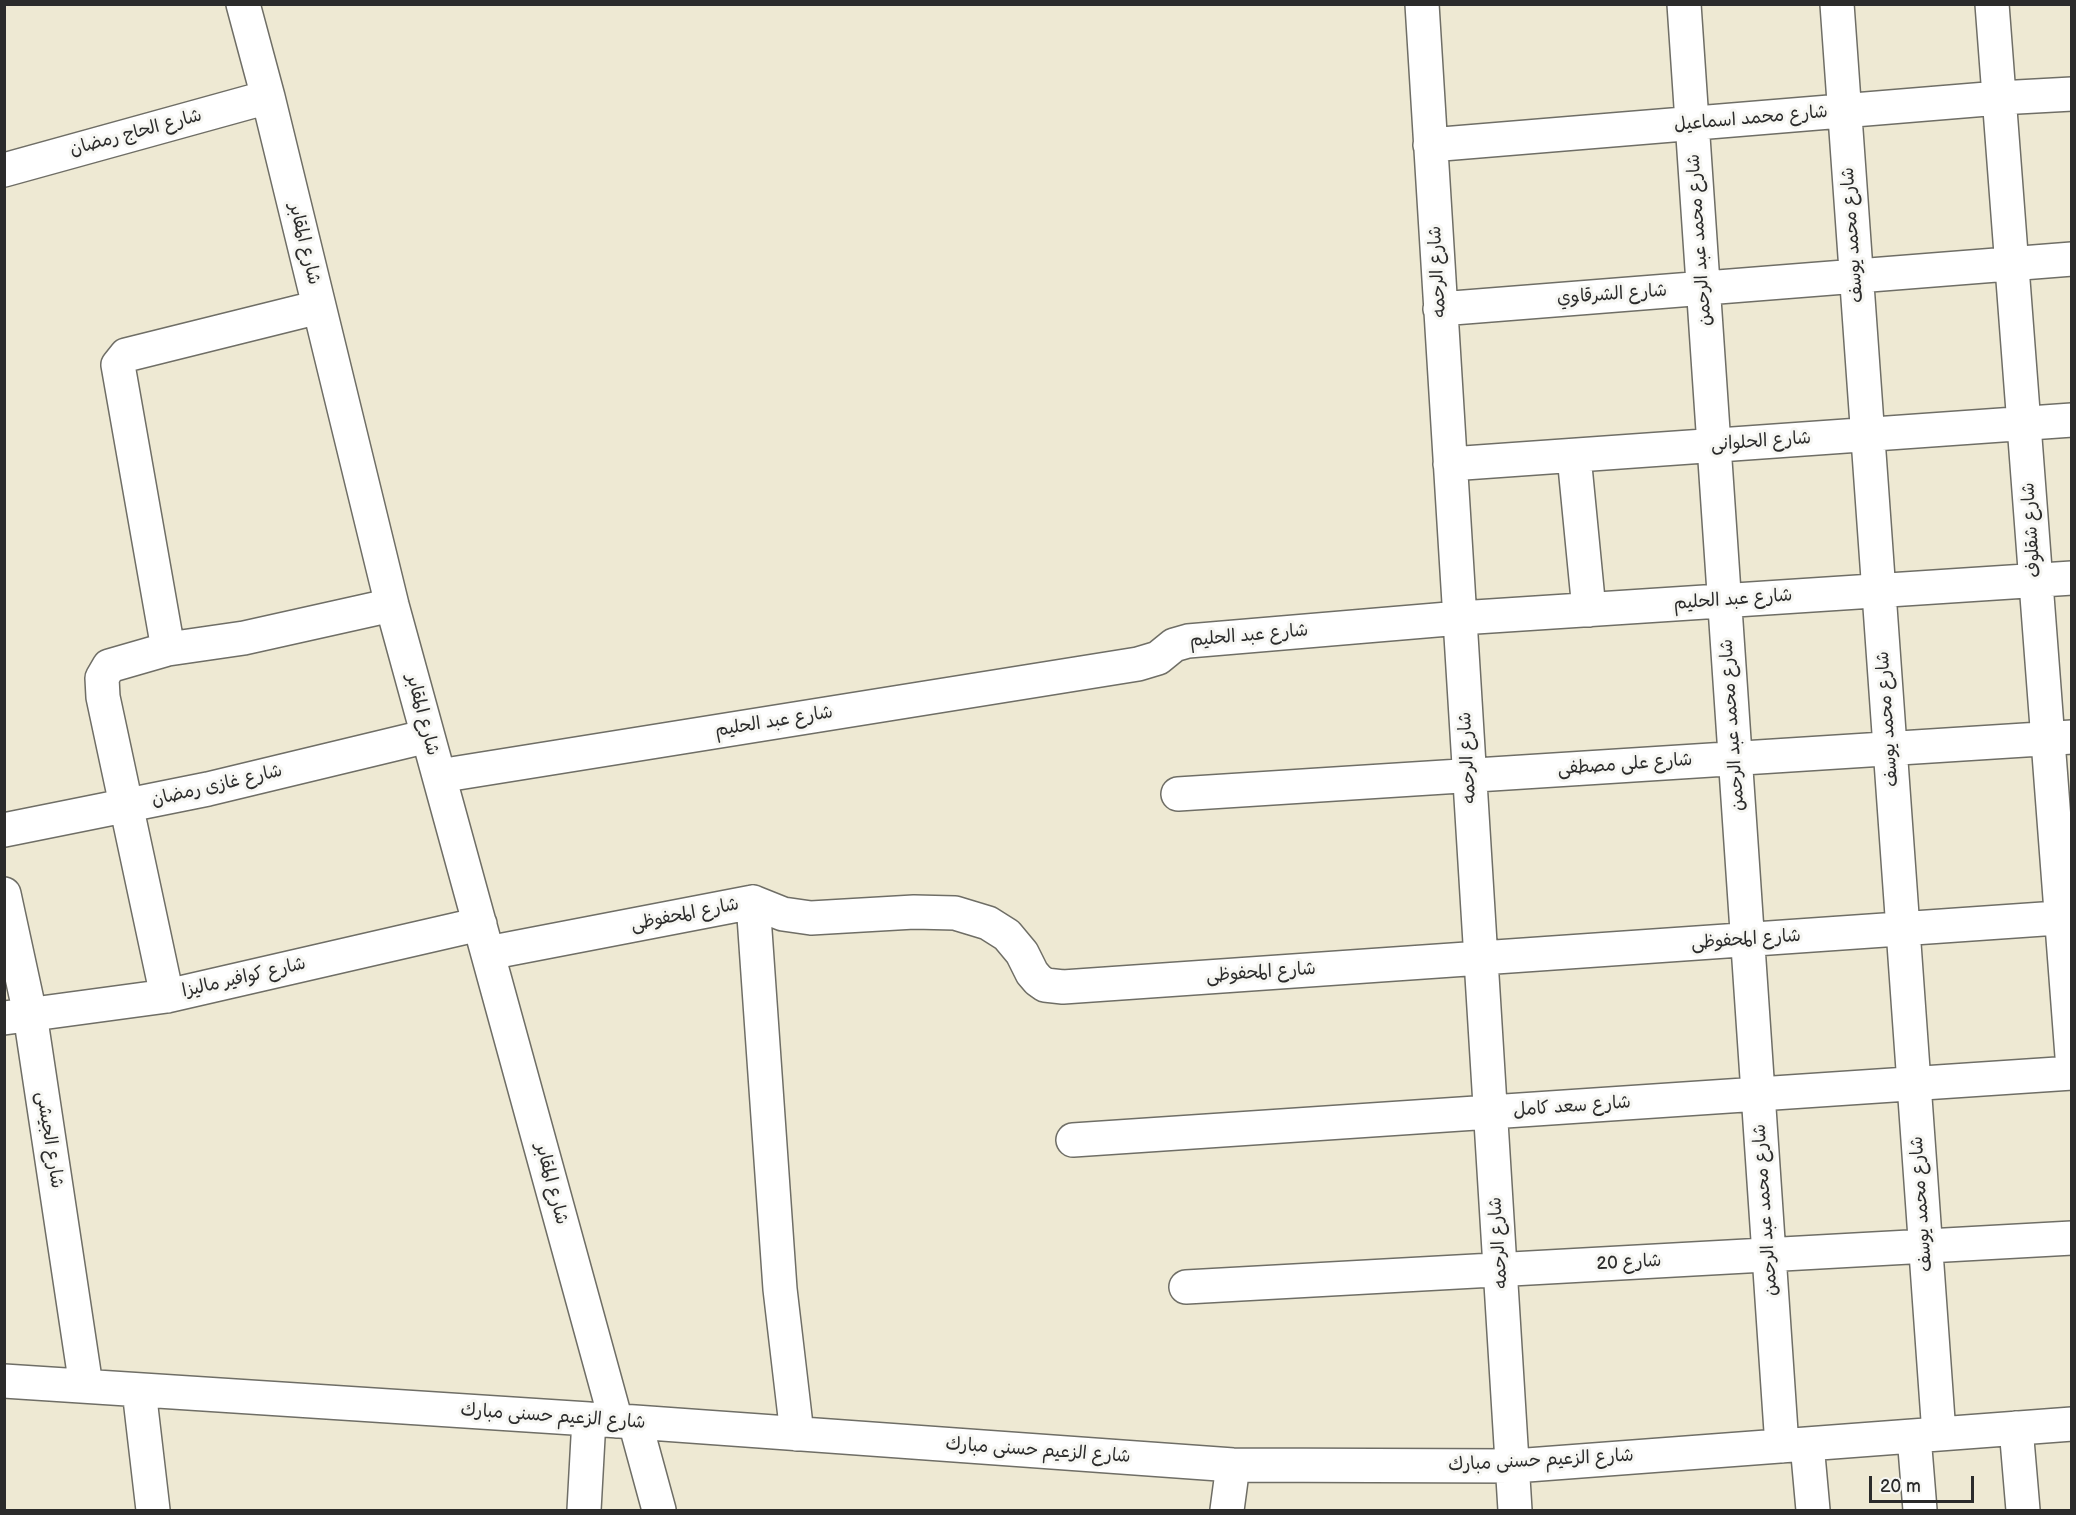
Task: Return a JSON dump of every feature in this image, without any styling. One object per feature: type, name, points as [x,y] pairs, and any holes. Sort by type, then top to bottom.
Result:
[{"type":"street","name":"شارع المقابر","points":[[243,4],[268,97],[392,605],[614,1421],[659,1510]]},
{"type":"street","name":"شارع الرحمه","points":[[1422,4],[1515,1510]]},
{"type":"street","name":"شارع محمد عبد الرحمن","points":[[1684,4],[1769,1255],[1795,1445],[1813,1510]]},
{"type":"street","name":"شارع محمد يوسف","points":[[1837,4],[1926,1246],[1926,1435],[1920,1510]]},
{"type":"street","name":"شارع شقلوف","points":[[1992,4],[2036,580],[2060,738],[2072,1056]]},
{"type":"street","name":"شارع محمد اسماعيل","points":[[1430,145],[2072,94]]},
{"type":"street","name":"شارع الحاج رمضان","points":[[4,170],[268,97]]},
{"type":"street","name":"شارع الشرقاوي","points":[[1440,309],[2072,260]]},
{"type":"street","points":[[168,649],[118,365],[126,355],[319,307]]},
{"type":"street","name":"شارع الحلوانى","points":[[1450,464],[2072,420]]},
{"type":"street","points":[[1574,456],[1589,610]]},
{"type":"street","name":"شارع عبد الحليم","points":[[439,776],[1138,664],[1158,658],[1174,645],[1188,641],[1460,618],[2072,578]]},
{"type":"street","points":[[167,996],[103,697],[102,678],[109,666],[168,649],[244,638],[392,605]]},
{"type":"street","name":"شارع غازى رمضان","points":[[4,830],[219,786],[428,736]]},
{"type":"street","name":"شارع على مصطفى","points":[[1178,794],[2060,738]]},
{"type":"street","name":"شارع الجيشى","points":[[4,894],[17,1016],[86,1386]]},
{"type":"street","points":[[753,902],[780,1289],[797,1434]]},
{"type":"street","name":"شارع المحفوظى","points":[[484,939],[753,902],[783,914],[811,918],[914,912],[955,913],[988,923],[1007,935],[1022,953],[1032,973],[1045,985],[1055,987],[2066,917]]},
{"type":"street","name":"شارع كوافير ماليزا","points":[[17,1016],[167,996],[484,939]]},
{"type":"street","name":"شارع سعد كامل","points":[[1073,1140],[2072,1073]]},
{"type":"street","name":"شارع 20","points":[[1186,1287],[2072,1238]]},
{"type":"street","name":"شارع الزعيم حسنى مبارك","points":[[4,1381],[1233,1465],[1514,1466],[2072,1424]]},
{"type":"street","points":[[139,1390],[153,1510]]},
{"type":"street","points":[[584,1510],[614,1421]]},
{"type":"street","points":[[2016,1428],[2023,1510]]},
{"type":"street","points":[[1227,1510],[1233,1465]]}]
